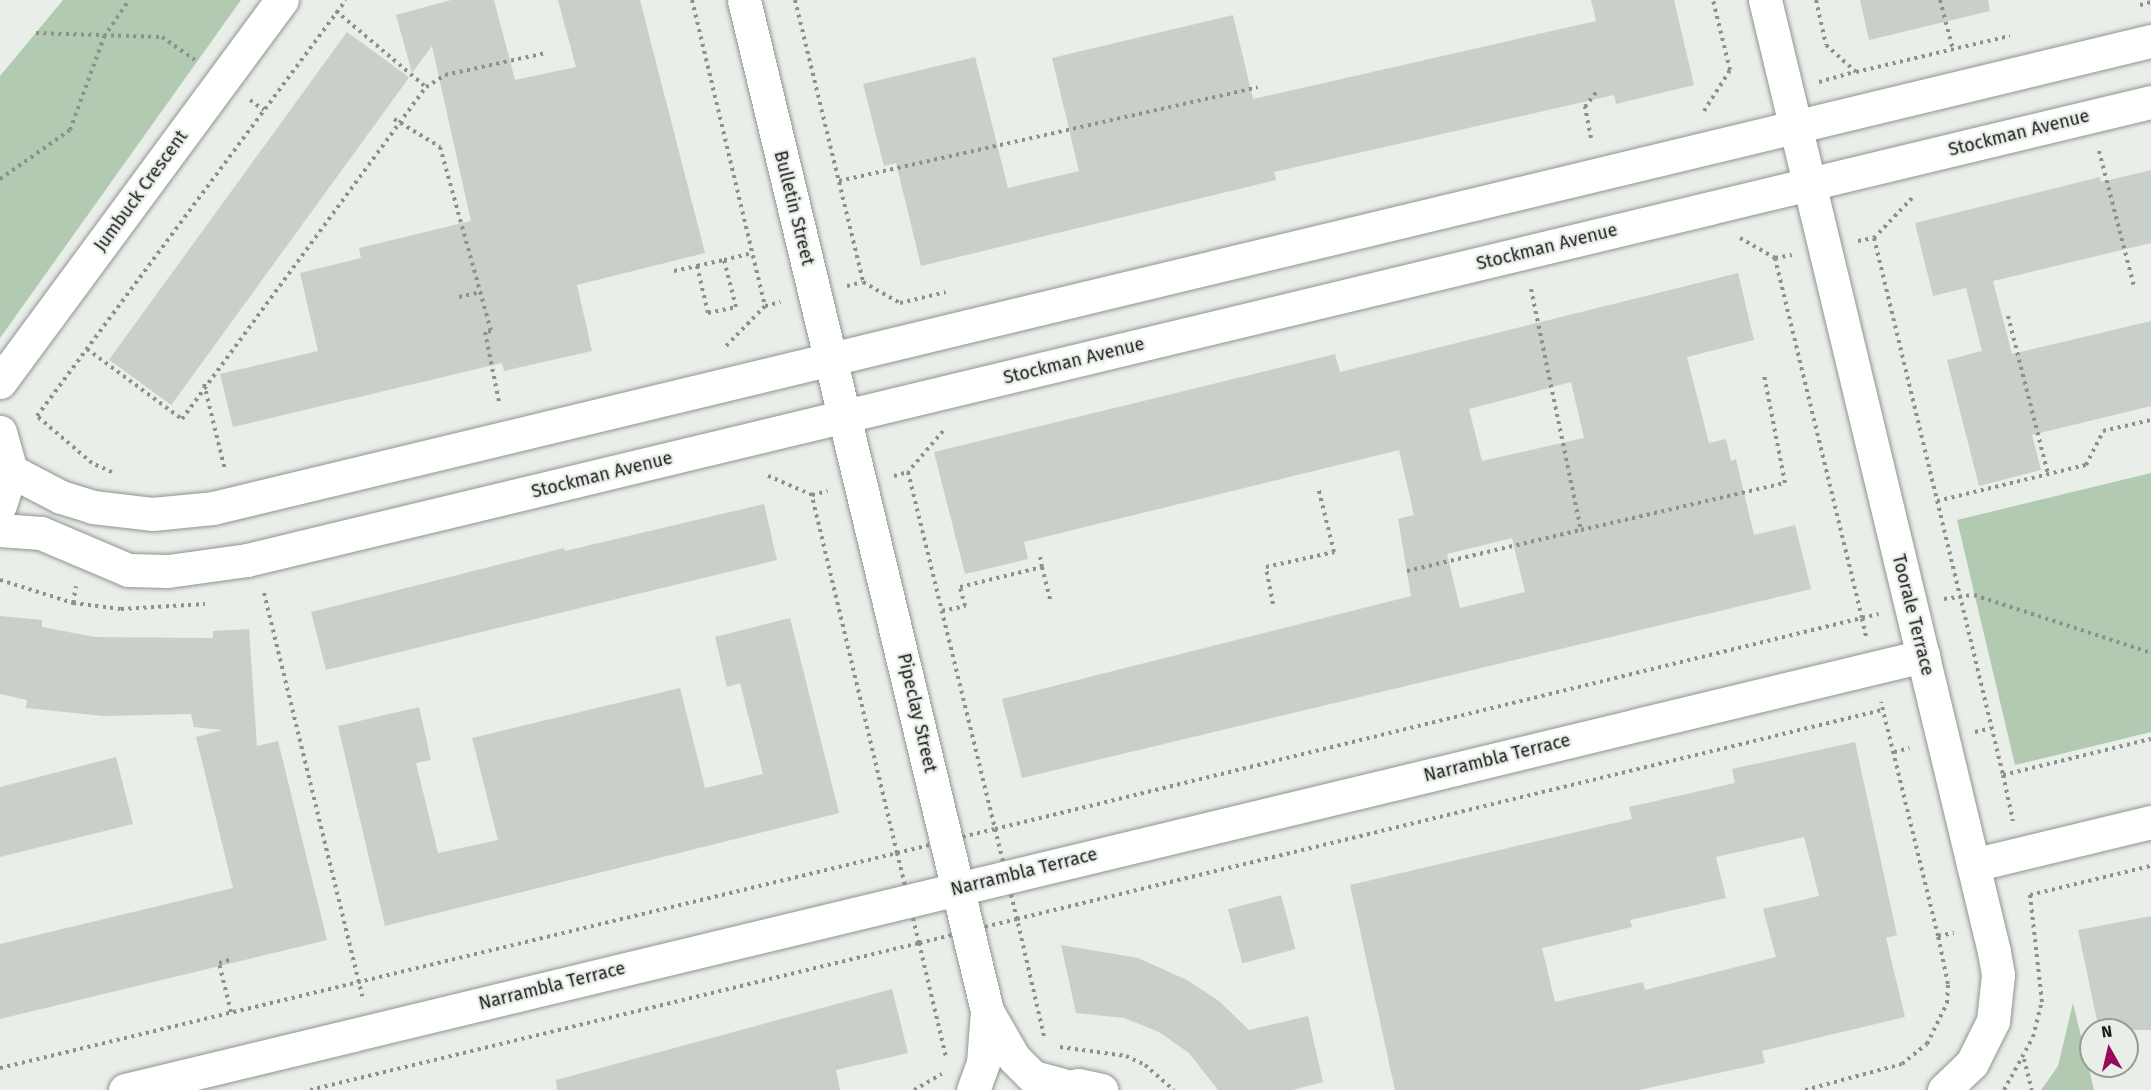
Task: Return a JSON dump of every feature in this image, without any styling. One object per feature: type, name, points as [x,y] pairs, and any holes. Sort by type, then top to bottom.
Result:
[{"type":"street","name":"Jumbuck Crescent","points":[[0,382],[282,0]]},
{"type":"street","name":"Bulletin Street","points":[[744,0],[844,416]]},
{"type":"street","name":"Toorale Terrace","points":[[1765,0],[1994,952],[1997,998],[1984,1043],[1944,1090]]},
{"type":"street","points":[[11,471],[61,497],[93,507],[182,514],[2151,41]]},
{"type":"street","name":"Stockman Avenue","points":[[0,530],[40,533],[128,570],[208,568],[2151,102]]},
{"type":"street","name":"Pipeclay Street","points":[[844,416],[987,1011],[1014,1058],[1033,1077],[1050,1088],[1101,1090]]},
{"type":"street","points":[[0,432],[11,471],[0,505]]},
{"type":"street","name":"Narrambla Terrace","points":[[125,1090],[1923,656]]},
{"type":"street","points":[[1973,865],[2151,822]]},
{"type":"street","name":"Pipeclay Street","points":[[973,1090],[983,1063],[987,1011]]},
{"type":"path","points":[[0,179],[70,130],[104,37],[129,0]]},
{"type":"path","points":[[124,477],[92,463],[37,416],[346,0]]},
{"type":"path","points":[[692,0],[765,306],[721,348]]},
{"type":"path","points":[[795,0],[863,282],[900,303],[953,291]]},
{"type":"path","points":[[1697,112],[1707,110],[1730,70],[1713,0]]},
{"type":"path","points":[[1815,0],[1826,45],[1856,72],[2023,33]]},
{"type":"path","points":[[1940,0],[1953,50]]},
{"type":"path","points":[[2128,8],[2151,2]]},
{"type":"path","points":[[336,11],[426,87]]},
{"type":"path","points":[[36,33],[162,38],[264,110]]},
{"type":"path","points":[[87,349],[182,419],[396,121],[426,87],[445,75],[546,53]]},
{"type":"path","points":[[839,182],[1258,87]]},
{"type":"path","points":[[1591,138],[1585,107],[1597,91]]},
{"type":"path","points":[[396,121],[440,147],[466,254],[472,252],[482,292],[499,404]]},
{"type":"path","points":[[1580,140],[1602,135]]},
{"type":"path","points":[[2099,151],[2134,286]]},
{"type":"path","points":[[1909,198],[1874,238],[2003,775],[2151,739]]},
{"type":"path","points":[[1731,240],[1741,237],[1775,258],[1863,618],[1882,710],[1948,984],[1947,1003],[1927,1044],[1902,1064],[1806,1090]]},
{"type":"path","points":[[674,271],[752,253]]},
{"type":"path","points":[[697,266],[708,313],[736,307],[724,260]]},
{"type":"path","points":[[1520,291],[1542,286]]},
{"type":"path","points":[[1531,289],[1581,530]]},
{"type":"path","points":[[459,297],[482,292]]},
{"type":"path","points":[[2008,316],[2048,474]]},
{"type":"path","points":[[1407,571],[1785,483],[1764,375]]},
{"type":"path","points":[[204,386],[226,471]]},
{"type":"path","points":[[488,406],[511,401]]},
{"type":"path","points":[[1937,501],[2086,465],[2103,431],[2151,420]]},
{"type":"path","points":[[950,429],[940,432],[908,472],[994,829],[1960,596],[1974,595],[2151,653]]},
{"type":"path","points":[[214,473],[234,470]]},
{"type":"path","points":[[0,1068],[897,853],[812,495],[766,474]]},
{"type":"path","points":[[1273,604],[1266,567],[1334,552],[1318,488]]},
{"type":"path","points":[[1040,557],[1050,600]]},
{"type":"path","points":[[256,558],[380,1073]]},
{"type":"path","points":[[942,611],[965,606],[960,587],[1042,567]]},
{"type":"path","points":[[1046,1047],[1017,919],[1882,710]]},
{"type":"path","points":[[2004,1090],[2024,1058],[2042,1002],[2030,895],[2151,866]]},
{"type":"path","points":[[310,1090],[919,943],[950,1071],[914,1090]]},
{"type":"path","points":[[231,1012],[219,963],[233,959]]},
{"type":"path","points":[[1056,1047],[1100,1049],[1126,1056],[1144,1065],[1174,1090]]},
{"type":"path","points":[[2024,1058],[2032,1090]]},
{"type":"green space","points":[[63,0],[241,0],[0,338],[0,76]]},
{"type":"green space","points":[[2151,473],[2151,732],[2015,765],[1957,520]]},
{"type":"green space","points":[[2073,1003],[2079,1028],[2079,1078],[2091,1078],[2094,1090],[2041,1090],[2058,1066]]},
{"type":"building","points":[[451,0],[494,0],[515,80],[576,67],[558,0],[640,0],[705,253],[577,285],[592,351],[504,371],[502,363],[233,427],[220,374],[318,351],[300,273],[361,258],[359,248],[471,221],[432,46],[412,73],[396,15]]},
{"type":"building","points":[[1591,0],[1674,0],[1694,85],[1616,104],[1614,95],[1274,172],[1276,180],[921,266],[896,163],[884,166],[863,84],[975,57],[1008,188],[1079,171],[1052,58],[1233,15],[1253,99],[1596,21]]},
{"type":"building","points":[[1860,0],[1988,0],[1990,11],[1869,40]]},
{"type":"building","points":[[347,32],[409,77],[171,405],[109,360]]},
{"type":"building","points":[[2151,170],[2151,243],[1993,281],[2012,354],[2151,321],[2151,406],[2032,435],[2041,470],[1979,486],[1947,360],[1982,351],[1966,288],[1933,296],[1915,223],[2100,177],[2101,182]]},
{"type":"building","points":[[1738,273],[1754,340],[1687,357],[1709,443],[1726,439],[1731,461],[1736,459],[1754,535],[1795,525],[1811,589],[1022,778],[1002,699],[1411,596],[1398,519],[1414,515],[1399,450],[1024,542],[1028,559],[965,574],[934,452],[1335,354],[1340,372]],"holes":[[[1571,382],[1584,438],[1482,461],[1469,409]],[[1512,538],[1525,592],[1460,608],[1447,554]]]},
{"type":"building","points":[[764,504],[777,560],[326,670],[311,612],[564,548],[565,551]]},
{"type":"building","points":[[0,616],[42,620],[42,627],[95,637],[213,638],[213,631],[249,629],[257,746],[278,741],[327,940],[0,1019],[0,944],[233,888],[196,737],[223,730],[194,727],[191,714],[103,716],[26,708],[27,700],[0,694]]},
{"type":"building","points":[[790,618],[839,813],[385,926],[338,726],[419,707],[431,760],[416,763],[438,853],[498,840],[472,738],[680,688],[705,788],[763,774],[740,683],[727,687],[715,637]]},
{"type":"building","points":[[1855,742],[1897,935],[1886,938],[1905,1017],[1762,1051],[1765,1063],[1639,1090],[1395,1090],[1350,885],[1632,819],[1629,807],[1735,783],[1732,769]],"holes":[[[1804,837],[1819,896],[1763,909],[1776,957],[1645,990],[1643,982],[1555,1002],[1542,948],[1632,927],[1630,920],[1726,898],[1716,857]]]},
{"type":"building","points":[[116,757],[133,824],[0,857],[0,787]]},
{"type":"building","points":[[1281,895],[1295,949],[1242,963],[1228,909]]},
{"type":"building","points":[[2151,916],[2151,1030],[2139,1030],[2139,1018],[2096,1018],[2078,930]]},
{"type":"building","points":[[1061,945],[1138,958],[1187,980],[1219,1001],[1249,1030],[1308,1016],[1323,1082],[1292,1090],[1218,1090],[1189,1053],[1159,1032],[1124,1018],[1076,1013]]},
{"type":"building","points":[[892,989],[908,1053],[836,1070],[840,1090],[557,1090],[556,1080]]}]
